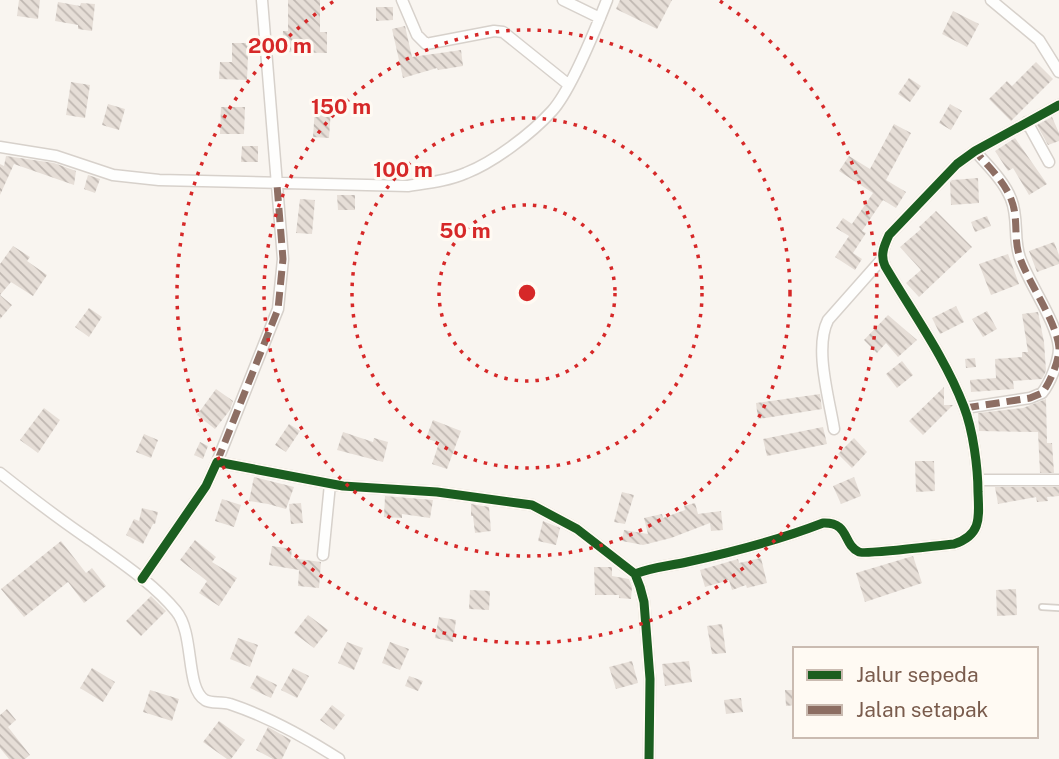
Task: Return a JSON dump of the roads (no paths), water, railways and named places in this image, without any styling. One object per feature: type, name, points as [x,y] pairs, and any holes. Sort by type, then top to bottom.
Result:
[{"type":"street","points":[[142,579],[206,486],[278,309],[283,258],[262,0]]},
{"type":"street","points":[[402,0],[417,35],[426,44],[494,31],[503,32],[569,85]]},
{"type":"street","points":[[563,0],[600,18]]},
{"type":"street","points":[[0,147],[57,156],[129,177],[278,185],[408,186],[466,173],[514,145],[554,110],[569,85],[607,0]]},
{"type":"street","points":[[990,0],[1039,40],[1059,72]]},
{"type":"street","points":[[834,429],[821,345],[823,330],[828,320],[882,258],[889,235],[957,164],[975,151],[1059,105]]},
{"type":"street","points":[[1027,122],[1049,162]]},
{"type":"street","points":[[964,408],[1030,398],[1042,393],[1058,359],[1059,349],[1055,334],[1020,259],[1011,199],[1004,186],[975,151]]},
{"type":"street","points":[[635,574],[650,568],[764,543],[823,523],[842,528],[851,545],[865,554],[954,544],[964,541],[976,528],[979,516],[978,480],[964,408],[935,348],[882,258]]},
{"type":"street","points":[[217,462],[330,484],[376,490],[437,492],[532,505],[576,529],[635,574],[644,602],[650,679],[649,759]]},
{"type":"street","points":[[0,473],[142,579],[177,612],[189,642],[193,682],[199,695],[207,702],[229,704],[315,743],[339,759]]},
{"type":"street","points":[[978,480],[1059,480]]},
{"type":"street","points":[[323,555],[330,484]]},
{"type":"lane","points":[[1042,607],[1059,608]]}]
